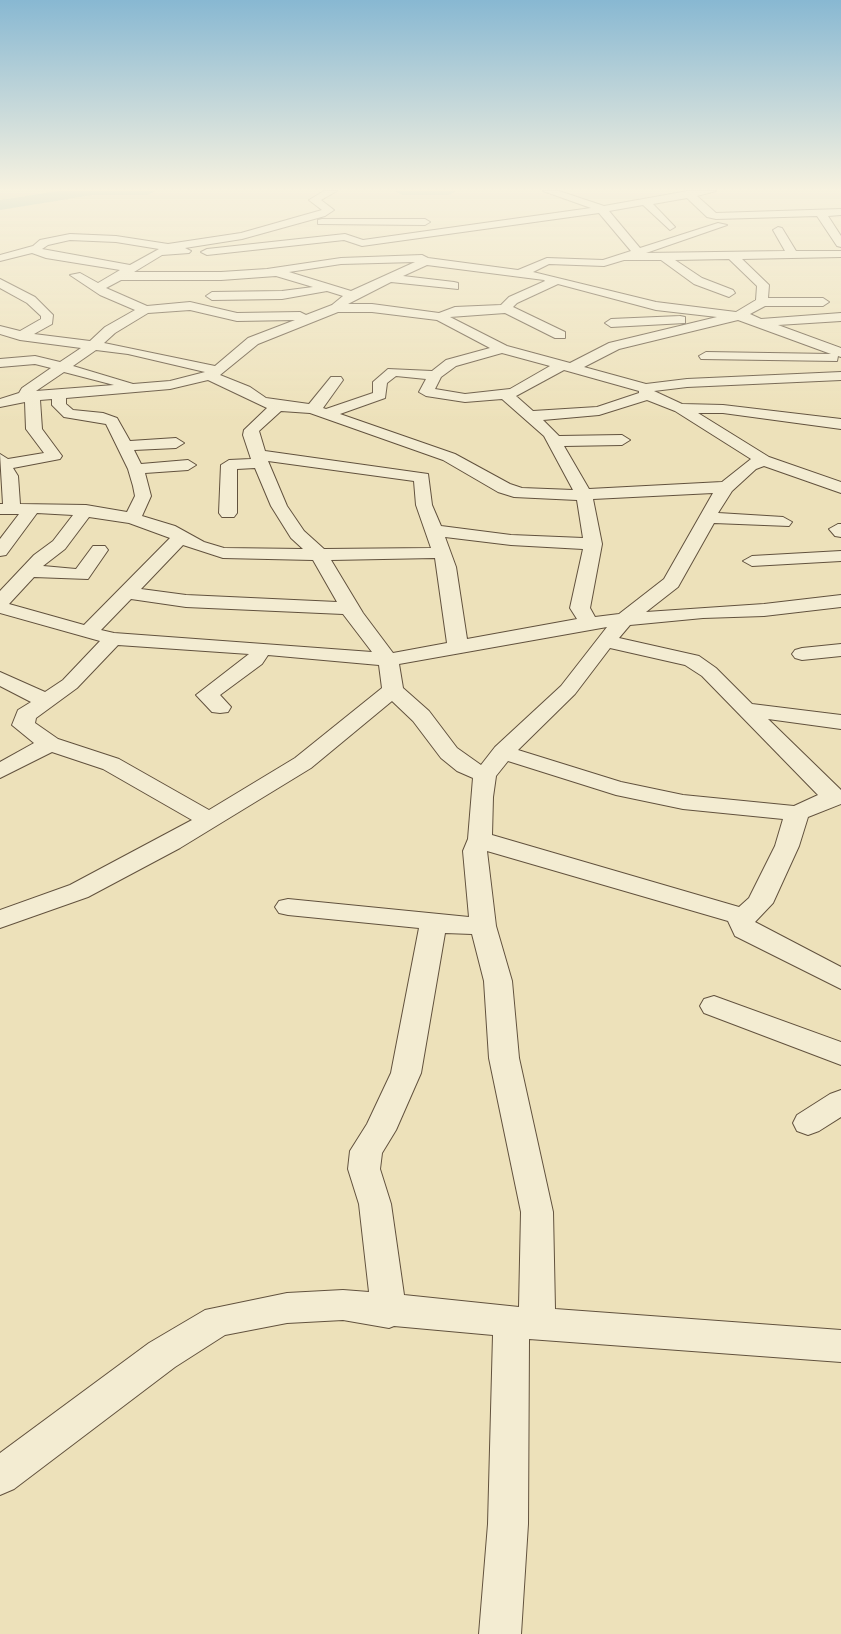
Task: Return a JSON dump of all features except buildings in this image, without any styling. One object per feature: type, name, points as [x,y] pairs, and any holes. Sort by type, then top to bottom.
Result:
[{"type":"street","points":[[129,267],[134,268]]},
{"type":"street","points":[[198,276],[202,267]]},
{"type":"street","points":[[253,267],[352,295]]},
{"type":"street","points":[[120,276],[221,276],[299,267]]},
{"type":"street","points":[[336,308],[352,295],[413,267]]},
{"type":"street","points":[[455,311],[454,286],[468,267]]},
{"type":"street","points":[[470,267],[557,280],[599,303],[617,322],[733,318]]},
{"type":"street","points":[[519,274],[534,267]]},
{"type":"street","points":[[678,267],[698,281],[729,293]]},
{"type":"street","points":[[744,267],[763,285],[762,302]]},
{"type":"street","points":[[98,288],[134,268]]},
{"type":"street","points":[[75,275],[145,310]]},
{"type":"street","points":[[203,308],[212,296],[221,276]]},
{"type":"street","points":[[388,278],[454,286]]},
{"type":"street","points":[[507,309],[507,304],[513,300],[557,280]]},
{"type":"street","points":[[0,283],[32,300],[47,315],[47,321],[20,336]]},
{"type":"street","points":[[212,296],[282,296],[327,288]]},
{"type":"street","points":[[502,349],[457,360],[435,375],[426,392],[465,398],[505,394],[521,390],[614,346],[733,318],[762,302],[823,302]]},
{"type":"street","points":[[599,303],[656,306],[758,322],[841,317]]},
{"type":"street","points":[[646,321],[656,306]]},
{"type":"street","points":[[312,316],[237,317],[203,308],[166,307],[145,310],[110,330],[93,346],[27,391],[34,429],[54,456],[2,462],[10,476],[6,508],[86,510],[131,518],[181,536],[198,546],[223,553],[441,554]]},
{"type":"street","points":[[0,403],[28,397],[170,385],[213,374],[253,341],[312,316],[336,308],[372,308],[440,317],[502,349],[647,392],[745,436],[763,460],[841,488]]},
{"type":"street","points":[[440,317],[455,311],[507,309],[560,335]]},
{"type":"street","points":[[237,317],[253,341]]},
{"type":"street","points":[[758,322],[841,356]]},
{"type":"street","points":[[0,330],[20,336],[128,350],[213,374],[261,401]]},
{"type":"street","points":[[706,356],[841,356]]},
{"type":"street","points":[[0,363],[35,360],[142,388]]},
{"type":"street","points":[[319,411],[380,395],[380,382],[393,372],[435,375]]},
{"type":"street","points":[[532,416],[599,411],[647,392],[687,382],[790,380],[841,376]]},
{"type":"street","points":[[319,411],[321,402],[336,380]]},
{"type":"street","points":[[745,436],[764,422],[790,380]]},
{"type":"street","points":[[170,385],[210,394],[319,411],[449,457],[504,488],[534,496],[726,487]]},
{"type":"street","points":[[0,392],[28,397]]},
{"type":"street","points":[[59,394],[59,405],[69,414],[109,418],[136,469],[143,496],[136,513],[131,518]]},
{"type":"street","points":[[505,394],[532,416],[555,441],[584,495],[593,544],[580,608],[589,623]]},
{"type":"street","points":[[680,408],[774,403],[840,425]]},
{"type":"street","points":[[277,405],[252,430],[259,459],[279,506],[297,534],[318,554],[350,608],[388,660],[393,690],[421,716],[449,753],[465,766],[485,775]]},
{"type":"street","points":[[555,441],[622,440]]},
{"type":"street","points":[[123,446],[176,443]]},
{"type":"street","points":[[228,513],[229,465],[259,459],[422,477],[424,506],[447,567],[458,648]]},
{"type":"street","points":[[500,1634],[524,1323],[537,1212],[504,1058],[498,981],[483,926],[475,870],[475,851],[480,839],[481,797],[485,775],[503,752],[568,690],[605,641],[625,619],[671,583],[726,487],[750,466],[763,460]]},
{"type":"street","points":[[136,469],[188,465]]},
{"type":"street","points":[[0,550],[33,507]]},
{"type":"street","points":[[0,602],[59,545],[86,510]]},
{"type":"street","points":[[708,517],[783,522]]},
{"type":"street","points":[[433,531],[459,532],[512,540],[593,544]]},
{"type":"street","points":[[87,633],[181,536]]},
{"type":"street","points":[[30,571],[81,575],[99,550]]},
{"type":"street","points":[[752,561],[841,556]]},
{"type":"street","points":[[127,592],[169,597],[186,602],[350,608]]},
{"type":"street","points":[[0,607],[112,639],[388,660],[589,623],[704,612],[764,610],[841,601]]},
{"type":"street","points":[[112,639],[70,684],[48,702],[26,715],[23,722],[31,731],[50,744],[111,764],[184,807],[208,818]]},
{"type":"street","points":[[503,752],[642,795],[797,813],[837,797],[709,672],[692,660],[605,641]]},
{"type":"street","points":[[220,707],[207,695],[255,660],[262,649]]},
{"type":"street","points":[[802,654],[841,650]]},
{"type":"street","points":[[0,678],[48,702]]},
{"type":"street","points":[[0,919],[100,880],[161,848],[303,763],[393,690]]},
{"type":"street","points":[[745,709],[841,722]]},
{"type":"street","points":[[0,771],[50,744]]},
{"type":"street","points":[[797,813],[787,846],[760,903],[741,921],[744,930],[841,979]]},
{"type":"street","points":[[480,839],[744,917]]},
{"type":"street","points":[[288,907],[426,920],[433,924],[483,926]]},
{"type":"street","points":[[389,1312],[375,1204],[364,1169],[366,1151],[380,1130],[406,1073],[433,924]]},
{"type":"street","points":[[714,1006],[841,1054]]},
{"type":"street","points":[[808,1123],[841,1102]]},
{"type":"street","points":[[0,1476],[111,1390],[162,1354],[218,1321],[287,1308],[343,1305],[389,1312],[841,1346]]}]
